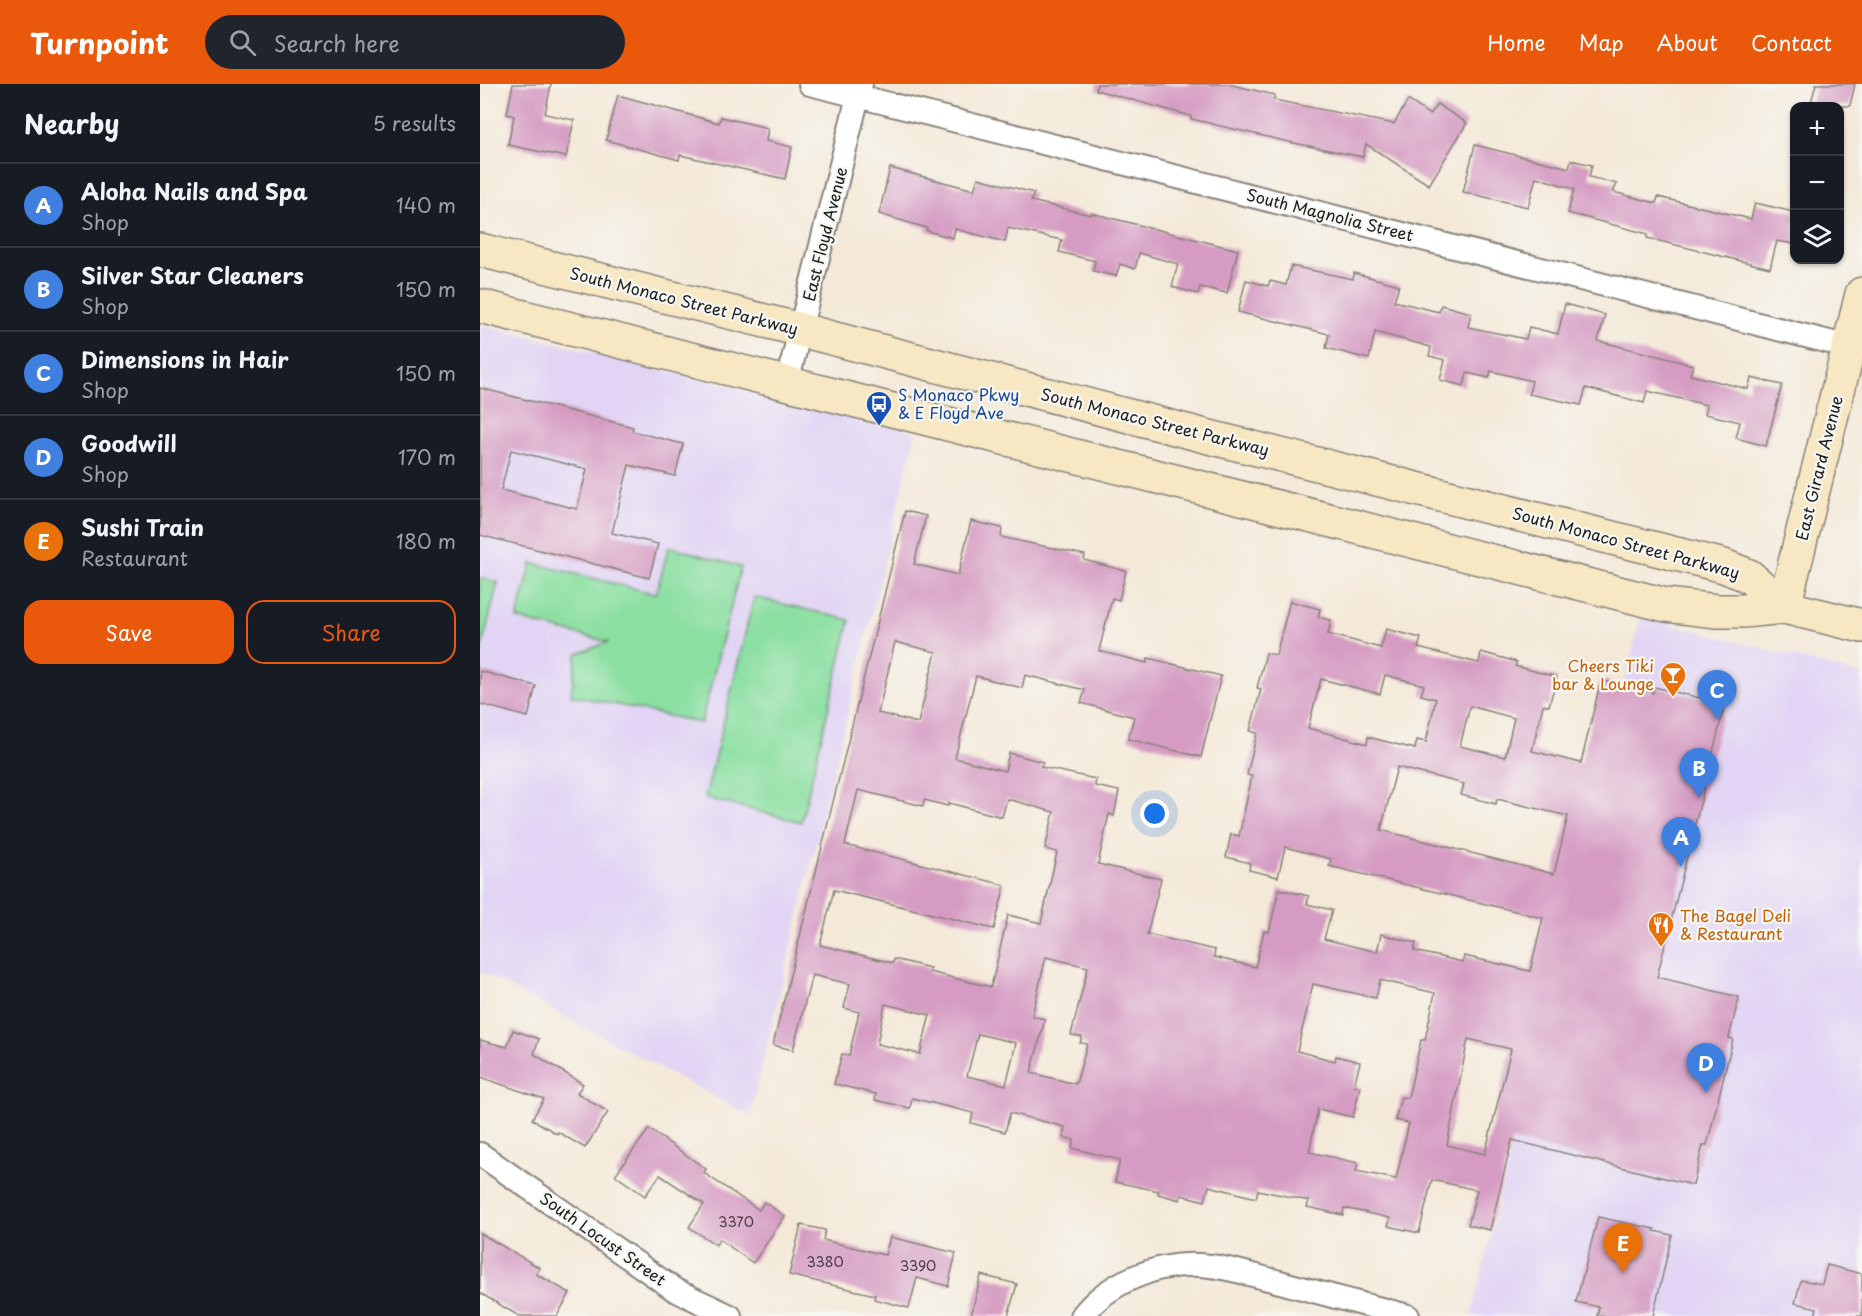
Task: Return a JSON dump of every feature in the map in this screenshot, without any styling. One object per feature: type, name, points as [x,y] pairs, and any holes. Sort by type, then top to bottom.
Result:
[{"type":"main road","name":"South Monaco Street Parkway","points":[[480,250],[1724,566],[1754,579],[1784,607]]},
{"type":"main road","name":"East Girard Avenue","points":[[1784,607],[1862,294]]},
{"type":"main road","name":"South Monaco Street Parkway","points":[[480,306],[1666,605],[1726,611],[1784,607],[1862,626]]},
{"type":"street","name":"South Magnolia Street","points":[[810,84],[860,90],[1849,347]]},
{"type":"street","name":"East Floyd Avenue","points":[[787,383],[860,90]]},
{"type":"street","name":"South Locust Street","points":[[480,1154],[675,1290],[730,1316]]},
{"type":"street","points":[[1082,1316],[1102,1295],[1138,1275],[1171,1267],[1199,1265],[1256,1276],[1408,1316]]},
{"type":"shaded area","points":[[480,324],[916,432],[750,1116],[480,971]]},
{"type":"shaded area","points":[[1641,616],[1862,675],[1862,1316],[1471,1316]]},
{"type":"green space","points":[[669,546],[741,567],[701,723],[571,695],[577,654],[608,642],[517,619],[532,563],[656,594]]},
{"type":"green space","points":[[480,578],[498,582],[480,655]]},
{"type":"green space","points":[[754,597],[850,620],[801,822],[705,798]]},
{"type":"building","points":[[513,84],[551,84],[545,114],[574,120],[566,157],[508,145],[514,116],[507,114]]},
{"type":"building","points":[[1097,84],[1228,84],[1275,95],[1274,100],[1394,124],[1408,100],[1430,115],[1437,104],[1467,123],[1429,185],[1366,144],[1363,157],[1289,142],[1191,119],[1191,116],[1096,90]]},
{"type":"building","points":[[1816,84],[1855,84],[1850,106],[1844,106],[1844,102],[1811,102]]},
{"type":"building","points":[[618,95],[719,123],[721,117],[768,128],[766,141],[792,147],[785,179],[680,155],[679,160],[606,140]]},
{"type":"building","points":[[1475,145],[1569,168],[1571,160],[1592,165],[1589,177],[1617,184],[1613,192],[1656,203],[1658,197],[1751,219],[1755,203],[1790,211],[1790,243],[1777,241],[1770,268],[1647,238],[1648,234],[1568,213],[1574,189],[1536,177],[1528,207],[1463,192]]},
{"type":"building","points":[[890,168],[974,190],[978,178],[1034,193],[1031,201],[1091,215],[1091,213],[1238,250],[1227,293],[1200,287],[1198,294],[1172,287],[1178,264],[1139,253],[1135,269],[1120,264],[1116,276],[1093,271],[1095,261],[1059,252],[1062,240],[1008,228],[1005,242],[955,229],[953,238],[879,214]]},
{"type":"building","points":[[1291,266],[1353,279],[1354,273],[1399,285],[1394,301],[1439,312],[1441,305],[1471,313],[1468,327],[1526,339],[1529,327],[1558,334],[1565,304],[1605,315],[1598,341],[1693,365],[1690,375],[1748,389],[1751,378],[1782,385],[1766,446],[1736,438],[1740,422],[1705,414],[1707,405],[1647,391],[1644,403],[1586,388],[1581,405],[1529,394],[1532,381],[1491,371],[1489,378],[1467,373],[1464,386],[1440,380],[1445,360],[1429,356],[1431,347],[1375,332],[1369,359],[1326,348],[1329,334],[1238,312],[1246,280],[1268,286],[1270,281],[1286,285]]},
{"type":"building","points":[[480,388],[633,427],[632,431],[683,444],[675,476],[629,465],[612,533],[658,544],[649,578],[480,535]],"holes":[[[511,450],[587,469],[577,509],[501,490]]]},
{"type":"building","points":[[905,511],[926,516],[914,564],[958,575],[971,521],[1002,528],[1001,537],[1085,555],[1084,560],[1126,571],[1119,600],[1112,598],[1099,651],[1147,663],[1148,658],[1221,676],[1201,757],[1128,739],[1134,717],[1081,703],[1085,690],[1025,675],[1022,688],[976,676],[955,758],[1005,771],[1009,753],[1043,762],[1041,767],[1096,779],[1095,786],[1119,791],[1114,816],[1109,814],[1098,864],[1161,879],[1147,934],[1215,950],[1214,957],[1255,967],[1264,931],[1269,932],[1279,889],[1309,896],[1307,904],[1332,910],[1324,939],[1377,952],[1381,934],[1416,943],[1414,951],[1463,962],[1464,956],[1530,971],[1543,918],[1329,866],[1331,859],[1285,847],[1278,877],[1249,870],[1250,863],[1226,857],[1231,834],[1239,836],[1252,776],[1247,775],[1257,733],[1250,731],[1261,689],[1257,688],[1266,653],[1276,655],[1290,601],[1320,609],[1318,617],[1331,620],[1328,634],[1381,648],[1386,629],[1421,638],[1418,648],[1479,663],[1481,652],[1517,662],[1515,666],[1557,677],[1549,706],[1543,705],[1532,751],[1581,763],[1601,680],[1653,693],[1654,687],[1725,704],[1657,977],[1739,997],[1729,1038],[1733,1039],[1707,1145],[1703,1145],[1693,1185],[1512,1140],[1490,1230],[1468,1225],[1477,1190],[1432,1180],[1419,1233],[1388,1226],[1390,1218],[1344,1208],[1343,1215],[1307,1207],[1309,1201],[1258,1190],[1256,1198],[1209,1186],[1205,1201],[1181,1195],[1180,1200],[1158,1194],[1159,1191],[1115,1182],[1120,1160],[1072,1148],[1074,1140],[1063,1137],[1065,1127],[1010,1113],[1005,1132],[971,1123],[973,1113],[912,1098],[910,1108],[875,1100],[876,1094],[834,1084],[842,1054],[849,1056],[859,1012],[844,1008],[850,984],[812,975],[793,1050],[773,1045]],"holes":[[[895,642],[936,652],[918,723],[878,713]],[[1385,675],[1424,685],[1421,695],[1436,699],[1426,742],[1417,740],[1415,749],[1368,737],[1367,744],[1308,728],[1321,679],[1380,694]],[[1470,706],[1514,718],[1505,757],[1460,746]],[[1397,767],[1464,784],[1461,795],[1496,804],[1497,799],[1568,816],[1554,874],[1381,830]],[[858,790],[923,806],[924,800],[948,806],[949,803],[1002,817],[1007,799],[1054,812],[1045,849],[1057,852],[1041,923],[1008,915],[991,987],[929,972],[930,968],[894,959],[893,963],[820,945],[834,890],[994,929],[1005,885],[845,845]],[[1046,957],[1088,967],[1071,1035],[1082,1037],[1080,1043],[1087,1044],[1076,1084],[1031,1073],[1045,1019],[1032,1016]],[[1380,980],[1435,993],[1425,1040],[1421,1040],[1408,1098],[1401,1097],[1395,1120],[1409,1123],[1396,1179],[1356,1171],[1358,1163],[1309,1152],[1318,1109],[1353,1117],[1360,1087],[1354,1086],[1360,1062],[1336,1056],[1335,1061],[1297,1051],[1313,984],[1376,998]],[[885,1004],[930,1015],[920,1054],[877,1044]],[[978,1034],[1016,1043],[1006,1085],[967,1076]],[[1468,1039],[1511,1049],[1485,1154],[1447,1145]]]},
{"type":"building","points":[[480,671],[536,686],[528,717],[480,704]]},
{"type":"building","points":[[513,1030],[539,1039],[534,1054],[583,1084],[577,1093],[608,1112],[585,1148],[532,1119],[544,1099],[480,1077],[480,1040],[507,1047]]},
{"type":"building","points":[[649,1129],[706,1169],[704,1173],[759,1210],[764,1202],[785,1216],[753,1263],[719,1239],[716,1245],[689,1227],[704,1204],[660,1175],[645,1196],[615,1175]]},
{"type":"building","points":[[1598,1217],[1655,1229],[1654,1231],[1672,1235],[1653,1316],[1597,1316],[1599,1307],[1576,1302]]},
{"type":"building","points":[[801,1225],[825,1230],[823,1240],[885,1255],[890,1237],[956,1253],[948,1286],[917,1278],[909,1308],[874,1299],[875,1295],[789,1275]]},
{"type":"building","points":[[480,1233],[540,1268],[536,1274],[570,1293],[557,1316],[519,1316],[480,1293]]},
{"type":"building","points":[[1827,1265],[1862,1274],[1862,1316],[1815,1316],[1817,1308],[1795,1303],[1801,1280],[1822,1284]]},
{"type":"building","points":[[981,1275],[1017,1284],[1008,1316],[971,1316]]},
{"type":"place","name":"S Monaco Pkwy & E Floyd Ave","points":[[879,427]]},
{"type":"place","name":"Cheers Tiki bar & Lounge","points":[[1673,698]]},
{"type":"place","name":"Dimensions in Hair","points":[[1717,720]]},
{"type":"place","name":"Silver Star Cleaners","points":[[1699,798]]},
{"type":"place","name":"Aloha Nails and Spa","points":[[1681,867]]},
{"type":"place","name":"The Bagel Deli & Restaurant","points":[[1661,948]]},
{"type":"place","name":"Goodwill","points":[[1706,1093]]},
{"type":"place","name":"Sushi Train","points":[[1623,1273]]}]
